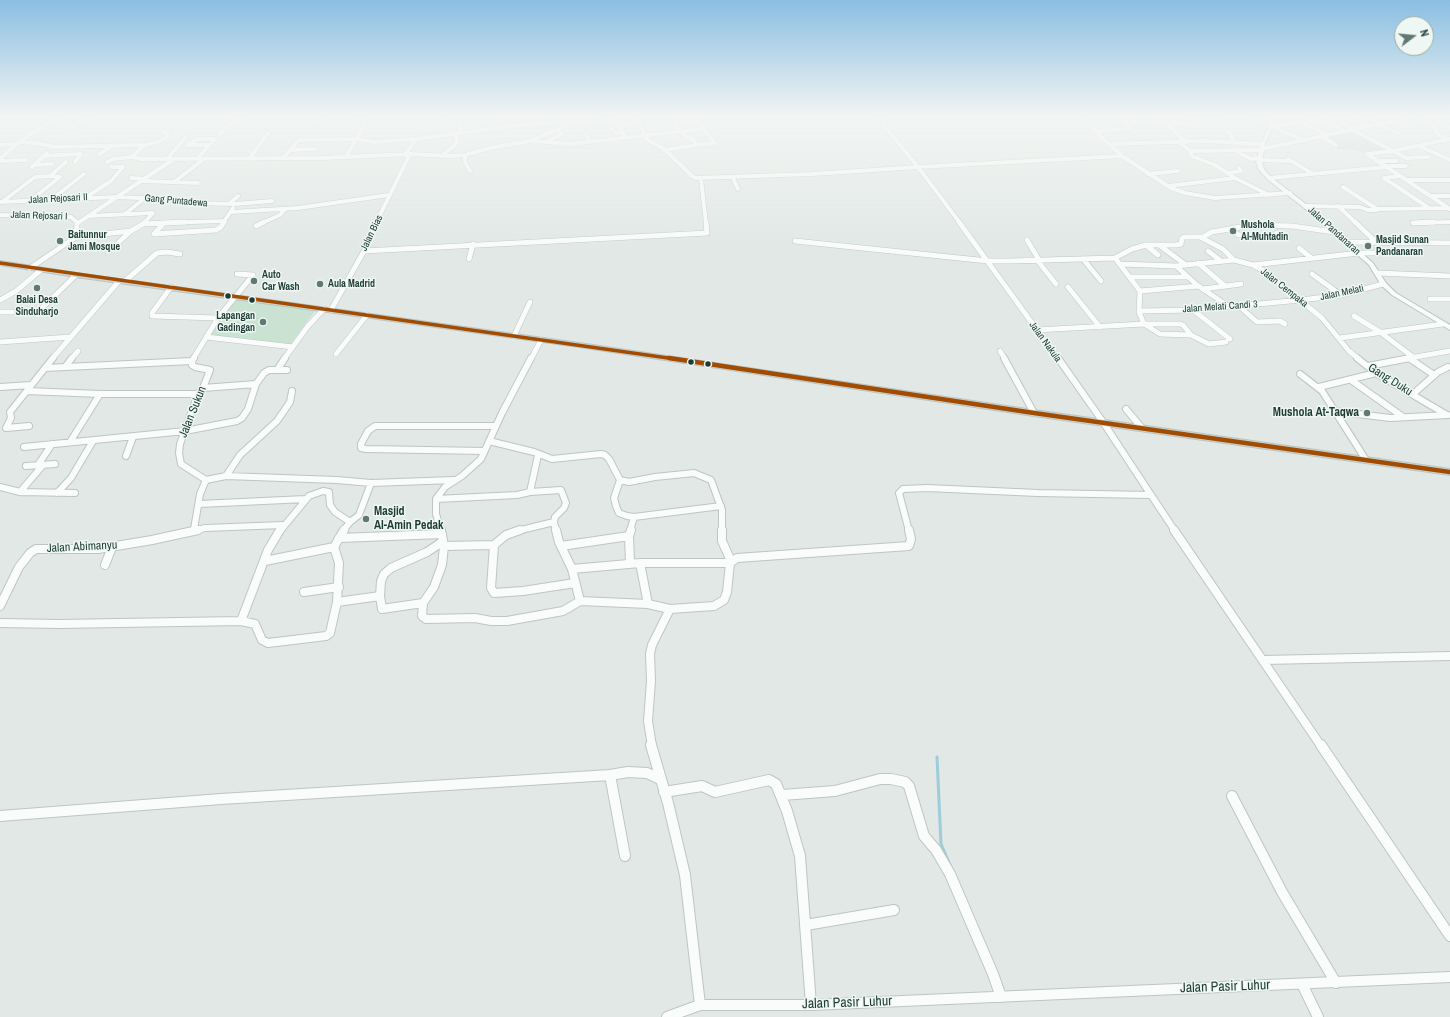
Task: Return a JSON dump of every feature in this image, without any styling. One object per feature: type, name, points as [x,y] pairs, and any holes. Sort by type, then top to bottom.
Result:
[{"type":"main road","name":"Jalan Pandanaran","points":[[1260,162],[1260,169],[1269,178],[1290,193],[1371,264],[1383,284],[1394,294],[1450,328]]},
{"type":"main road","points":[[0,263],[76,275],[328,309],[896,391],[1034,413],[1450,472]]},
{"type":"street","points":[[50,176],[65,162]]},
{"type":"street","points":[[78,223],[116,196],[145,180],[169,162]]},
{"type":"street","points":[[174,182],[199,162]]},
{"type":"street","name":"Jalan Bias","points":[[277,370],[308,326],[328,309],[364,251],[404,162]]},
{"type":"street","points":[[465,162],[470,171]]},
{"type":"street","points":[[677,162],[692,176],[701,179],[1012,162]]},
{"type":"street","name":"Jalan Nakula","points":[[914,162],[988,261],[1103,422],[1151,496],[1264,660],[1450,936]]},
{"type":"street","points":[[1131,162],[1167,186],[1185,193],[1215,198],[1290,193]]},
{"type":"street","points":[[1209,162],[1269,195]]},
{"type":"street","points":[[1294,162],[1313,174]]},
{"type":"street","points":[[1380,162],[1449,208]]},
{"type":"street","points":[[14,165],[52,164]]},
{"type":"street","points":[[1269,178],[1406,166]]},
{"type":"street","points":[[84,198],[111,181],[123,167],[111,167]]},
{"type":"street","points":[[1227,173],[1241,171],[1239,168]]},
{"type":"street","points":[[1148,174],[1178,171]]},
{"type":"street","points":[[52,199],[84,174]]},
{"type":"street","points":[[1400,176],[1384,178],[1429,208]]},
{"type":"street","points":[[1,202],[35,177],[60,177],[31,200]]},
{"type":"street","points":[[131,178],[198,183]]},
{"type":"street","points":[[733,178],[738,189]]},
{"type":"street","points":[[1167,186],[1235,178]]},
{"type":"street","points":[[364,251],[707,233],[701,179]]},
{"type":"street","points":[[1406,180],[1450,180]]},
{"type":"street","points":[[1343,186],[1377,210]]},
{"type":"street","points":[[231,212],[285,209],[389,195]]},
{"type":"street","name":"Jalan Rejosari II","points":[[1,202],[116,196]]},
{"type":"street","name":"Gang Puntadewa","points":[[116,196],[168,199],[187,203],[235,204],[272,201]]},
{"type":"street","points":[[229,204],[238,196]]},
{"type":"street","points":[[1432,196],[1450,196]]},
{"type":"street","points":[[125,215],[145,198]]},
{"type":"street","points":[[163,224],[154,234],[216,230],[225,221],[235,204]]},
{"type":"street","points":[[1305,206],[1360,207],[1370,210],[1449,208]]},
{"type":"street","points":[[1338,206],[1376,242]]},
{"type":"street","points":[[256,226],[280,215],[285,209]]},
{"type":"street","points":[[88,216],[153,213],[143,224],[131,231],[119,242]]},
{"type":"street","name":"Jalan Rejosari I","points":[[0,216],[71,217],[78,223],[76,237],[30,268]]},
{"type":"street","points":[[199,222],[204,217]]},
{"type":"street","points":[[143,224],[225,221]]},
{"type":"street","points":[[185,232],[192,222]]},
{"type":"street","points":[[1413,223],[1450,222]]},
{"type":"street","points":[[795,241],[988,261],[1115,258],[1132,249],[1146,245],[1176,245],[1182,243],[1182,238],[1185,237],[1200,237],[1212,232],[1252,224],[1334,232]]},
{"type":"street","points":[[1268,225],[1280,235]]},
{"type":"street","points":[[1228,229],[1239,235],[1283,235],[1287,238]]},
{"type":"street","points":[[76,237],[131,231]]},
{"type":"street","name":"Jalan Cempaka","points":[[1200,237],[1223,249],[1234,260],[1253,265],[1279,282],[1322,318],[1340,338]]},
{"type":"street","points":[[1027,240],[1038,260],[1056,284]]},
{"type":"street","points":[[1346,242],[1450,243]]},
{"type":"street","points":[[471,258],[475,244]]},
{"type":"street","points":[[1158,244],[1186,265]]},
{"type":"street","points":[[1146,245],[1158,255]]},
{"type":"street","points":[[1299,248],[1310,257]]},
{"type":"street","points":[[1208,251],[1221,261]]},
{"type":"street","points":[[29,426],[6,427],[11,418],[10,412],[70,337],[122,281],[157,253],[174,252],[180,254]]},
{"type":"street","points":[[1253,265],[1310,257],[1359,253],[1384,253]]},
{"type":"street","points":[[1115,258],[1140,291],[1139,314],[1144,324],[1160,334],[1191,335],[1209,344],[1228,340],[1192,310]]},
{"type":"street","points":[[1082,259],[1101,281]]},
{"type":"street","points":[[1120,264],[1176,266],[1234,260]]},
{"type":"street","points":[[1198,264],[1225,286]]},
{"type":"street","points":[[1176,266],[1201,288],[1228,306]]},
{"type":"street","points":[[0,300],[16,291],[41,270]]},
{"type":"street","points":[[1377,273],[1450,276]]},
{"type":"street","points":[[45,368],[192,361],[218,318],[254,275],[237,274]]},
{"type":"street","points":[[1312,274],[1341,295]]},
{"type":"street","points":[[42,309],[76,275]]},
{"type":"street","points":[[1130,277],[1187,277]]},
{"type":"street","points":[[1140,291],[1201,288],[1241,284]]},
{"type":"street","name":"Jalan Melati","points":[[1301,300],[1341,295],[1383,284]]},
{"type":"street","points":[[171,287],[152,313],[152,316],[218,318]]},
{"type":"street","points":[[1068,287],[1100,327]]},
{"type":"street","points":[[1430,299],[1450,299]]},
{"type":"street","name":"Jalan Melati Candi 3","points":[[1140,311],[1192,310],[1301,300]]},
{"type":"street","points":[[514,336],[530,302]]},
{"type":"street","points":[[1240,306],[1257,322],[1280,321],[1285,324]]},
{"type":"street","points":[[0,312],[12,312]]},
{"type":"street","points":[[336,354],[367,315]]},
{"type":"street","points":[[1354,316],[1380,332],[1434,375]]},
{"type":"street","points":[[1036,330],[1144,324],[1180,324],[1183,325],[1191,335]]},
{"type":"street","points":[[1340,338],[1443,324]]},
{"type":"street","points":[[0,342],[70,337]]},
{"type":"street","points":[[206,337],[293,347]]},
{"type":"street","name":"Gang Duku","points":[[1340,338],[1349,351],[1376,373],[1448,415]]},
{"type":"street","points":[[541,340],[496,426],[481,459],[473,467],[445,487],[436,499],[436,514],[442,534],[443,544],[442,565],[434,587],[423,603],[422,616],[426,619],[475,618],[491,621],[507,621],[563,611],[580,601],[648,604],[670,609],[714,606],[724,600],[728,592],[730,562],[722,541],[723,529],[721,506],[711,480],[694,473],[655,477],[629,482],[620,480]]},
{"type":"street","points":[[65,367],[78,351]]},
{"type":"street","points":[[1000,351],[1034,413]]},
{"type":"street","points":[[1368,366],[1450,351]]},
{"type":"street","name":"Jalan Sukun","points":[[192,361],[192,365],[195,367],[210,370],[203,388],[198,394],[179,453],[181,464],[206,480]]},
{"type":"street","points":[[1413,394],[1434,375],[1448,367]]},
{"type":"street","points":[[24,447],[185,431],[240,420],[248,409],[256,384],[267,371],[287,370]]},
{"type":"street","points":[[1319,387],[1376,373]]},
{"type":"street","points":[[1300,374],[1319,387],[1366,460]]},
{"type":"street","points":[[1351,380],[1403,417]]},
{"type":"street","points":[[203,388],[256,384]]},
{"type":"street","points":[[0,387],[100,394],[198,394]]},
{"type":"street","points":[[226,476],[240,455],[277,421],[288,404],[292,391]]},
{"type":"street","points":[[70,442],[100,394]]},
{"type":"street","points":[[1126,409],[1141,428]]},
{"type":"street","points":[[1334,411],[1390,418],[1448,415]]},
{"type":"street","points":[[484,450],[366,449],[361,448],[361,444],[368,431],[375,426],[496,426]]},
{"type":"street","points":[[126,456],[133,437]]},
{"type":"street","points":[[57,493],[71,478],[93,441]]},
{"type":"street","points":[[488,442],[552,459],[601,454],[606,456],[620,480],[614,498],[619,513],[634,517],[721,506]]},
{"type":"street","points":[[20,492],[41,465],[52,444]]},
{"type":"street","points":[[530,492],[538,455]]},
{"type":"street","points":[[26,466],[55,464]]},
{"type":"street","points":[[283,525],[228,526],[194,529],[200,494],[206,480],[226,476],[337,480],[371,484],[454,480]]},
{"type":"street","points":[[0,623],[59,624],[242,621],[255,624],[264,642],[322,637],[330,633],[338,602],[339,562],[334,547],[350,522],[359,515],[371,484]]},
{"type":"street","points":[[0,488],[20,492],[75,494]]},
{"type":"street","points":[[572,569],[640,562],[730,562],[737,558],[909,546],[911,540],[899,493],[903,489],[926,488],[1151,496]]},
{"type":"street","points":[[242,621],[268,550],[283,525],[306,498],[323,490],[328,492],[330,505],[334,512],[350,522]]},
{"type":"street","points":[[436,499],[517,495],[530,492],[562,490],[566,503],[564,508],[555,517],[554,522],[561,546],[572,569],[580,601]]},
{"type":"street","points":[[199,504],[306,498]]},
{"type":"street","points":[[630,563],[629,536],[634,517]]},
{"type":"street","points":[[554,522],[521,529],[506,535],[494,545],[491,588],[494,592],[523,591],[575,583]]},
{"type":"street","name":"Jalan Abimanyu","points":[[0,606],[19,567],[33,550],[98,549],[152,540],[194,529]]},
{"type":"street","points":[[339,538],[442,534]]},
{"type":"street","points":[[561,546],[629,536]]},
{"type":"street","points":[[423,603],[382,609],[380,596],[381,582],[384,574],[390,568],[443,544],[494,545]]},
{"type":"street","points":[[105,565],[112,547]]},
{"type":"street","points":[[265,561],[334,547]]},
{"type":"street","points":[[640,562],[648,604]]},
{"type":"street","points":[[304,592],[339,587]]},
{"type":"street","points":[[338,602],[380,596]]},
{"type":"street","points":[[670,609],[652,645],[650,654],[651,681],[648,720],[652,749],[685,876],[700,1005]]},
{"type":"street","points":[[1264,660],[1450,656]]},
{"type":"street","points":[[0,816],[222,799],[610,775],[628,772],[647,773],[660,779]]},
{"type":"street","points":[[610,775],[625,856]]},
{"type":"street","points":[[782,796],[835,791],[880,779],[891,778],[905,782],[909,786],[924,836],[936,850],[950,874],[993,974],[997,998]]},
{"type":"street","points":[[664,792],[702,786],[715,792],[769,780],[776,784],[782,796],[800,856],[811,1005]]},
{"type":"street","points":[[1232,796],[1282,892],[1336,983]]},
{"type":"street","points":[[806,925],[894,910]]},
{"type":"street","name":"Jalan Pasir Luhur","points":[[667,1017],[700,1005],[811,1005],[1450,977]]},
{"type":"street","points":[[1302,984],[1318,1017]]},
{"type":"green space","name":"Lapangan Gadingan","points":[[235,298],[316,309],[290,345],[210,335]]},
{"type":"waterway","points":[[937,757],[941,844],[950,865]]},
{"type":"transit line","points":[[0,263],[76,275],[579,345],[1034,413],[1450,472]]},
{"type":"place","name":"Mushola Al-Muhtadin","points":[[1233,231]]},
{"type":"place","name":"Baitunnur Jami Mosque","points":[[60,241]]},
{"type":"place","name":"Masjid Sunan Pandanaran","points":[[1368,246]]},
{"type":"place","name":"Auto Car Wash","points":[[254,281]]},
{"type":"place","name":"Aula Madrid","points":[[320,284]]},
{"type":"place","name":"Balai Desa Sinduharjo","points":[[37,288]]},
{"type":"place","name":"Lapangan Gadingan","points":[[263,322]]},
{"type":"place","name":"Mushola At-Taqwa","points":[[1367,413]]},
{"type":"place","name":"Masjid Al-Amin Pedak","points":[[366,519]]}]
